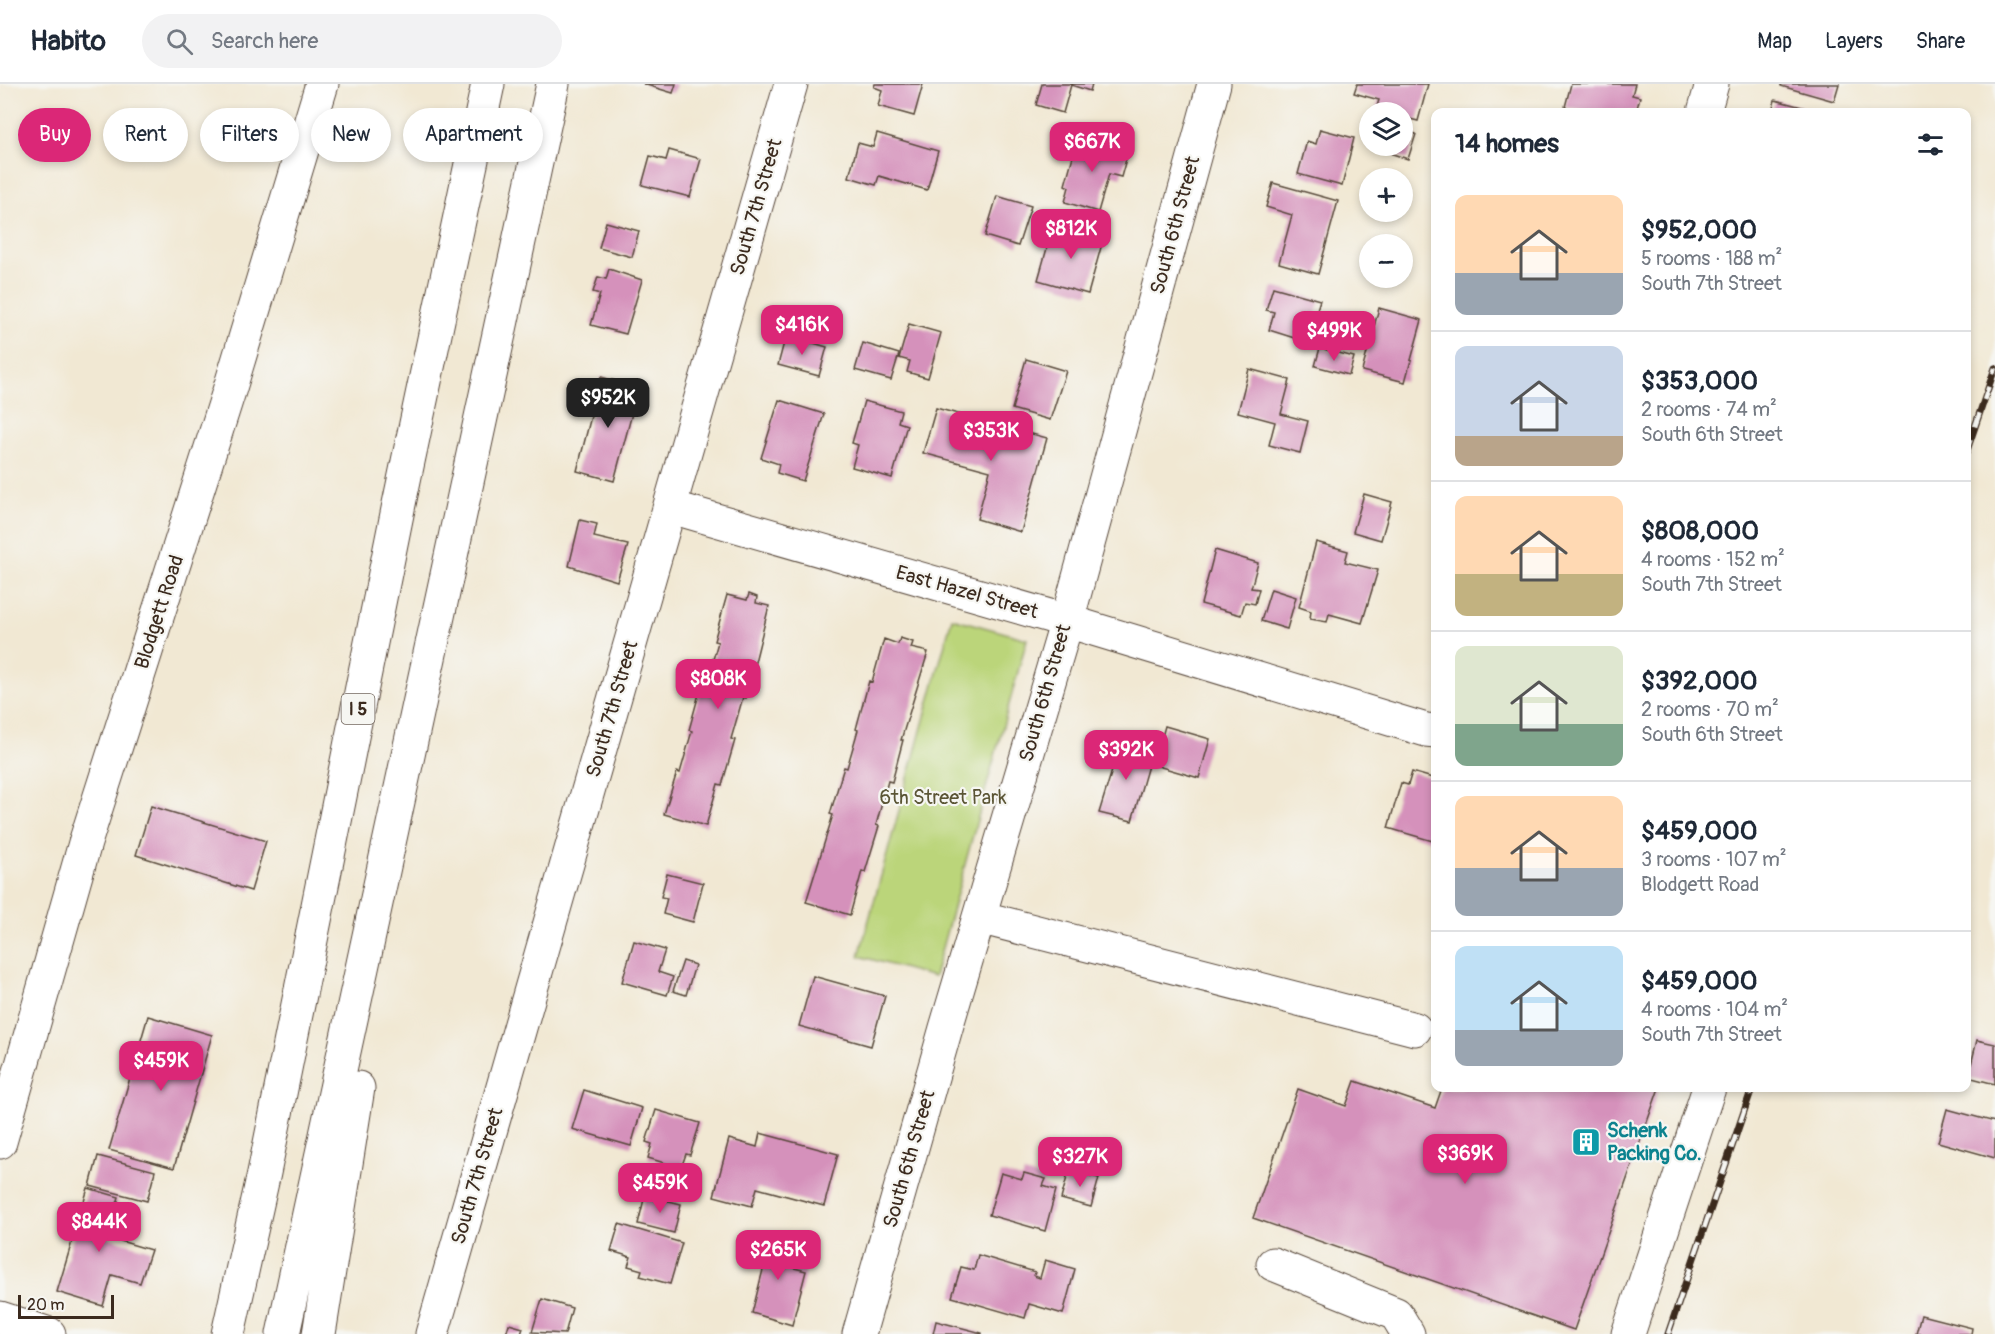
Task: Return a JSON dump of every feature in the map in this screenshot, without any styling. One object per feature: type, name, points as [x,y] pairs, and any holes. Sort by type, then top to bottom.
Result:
[{"type":"main road","name":"Blodgett Road","points":[[0,1142],[85,843],[230,388],[322,84]]},
{"type":"main road","name":"I 5","points":[[228,1334],[264,1173],[399,504],[488,84]]},
{"type":"main road","points":[[283,1334],[554,84]]},
{"type":"main road","name":"South 7th Street","points":[[432,1334],[791,84]]},
{"type":"main road","name":"South 6th Street","points":[[859,1334],[1066,621],[1214,84]]},
{"type":"main road","points":[[1705,108],[1712,84]]},
{"type":"main road","name":"East Hazel Street","points":[[670,507],[1066,621],[1414,727],[1431,730]]},
{"type":"main road","points":[[319,1334],[411,748]]},
{"type":"main road","points":[[979,917],[1415,1029]]},
{"type":"main road","points":[[1628,1334],[1708,1092]]},
{"type":"main road","points":[[1273,1264],[1396,1314],[1408,1334]]},
{"type":"main road","points":[[0,1318],[49,1334]]},
{"type":"green space","name":"6th Street Park","points":[[952,618],[1027,639],[934,977],[859,956]]},
{"type":"building","points":[[643,84],[676,84],[673,93]]},
{"type":"building","points":[[875,84],[923,84],[914,116],[878,106],[882,90],[874,87]]},
{"type":"building","points":[[1042,84],[1092,84],[1090,91],[1071,85],[1063,113],[1036,105]]},
{"type":"building","points":[[1357,84],[1428,84],[1418,121],[1413,120],[1413,102],[1378,102],[1379,100],[1354,93]]},
{"type":"building","points":[[1571,84],[1635,84],[1632,95],[1640,97],[1637,108],[1565,107]]},
{"type":"building","points":[[1781,84],[1839,84],[1834,101],[1781,86]]},
{"type":"building","points":[[1775,100],[1806,108],[1773,108]]},
{"type":"building","points":[[1320,129],[1354,138],[1342,186],[1298,174],[1307,141],[1316,144]]},
{"type":"building","points":[[877,133],[938,151],[927,190],[879,176],[876,185],[849,177],[858,143],[873,147]]},
{"type":"building","points":[[1078,138],[1128,152],[1121,177],[1109,174],[1098,212],[1065,202],[1069,187],[1065,185]]},
{"type":"building","points":[[669,150],[701,159],[690,197],[642,185],[650,156],[666,160]]},
{"type":"building","points":[[1273,183],[1338,201],[1318,274],[1279,263],[1292,215],[1266,207]]},
{"type":"building","points":[[997,196],[1031,206],[1018,246],[985,236]]},
{"type":"building","points":[[606,222],[639,231],[632,257],[599,248]]},
{"type":"building","points":[[1053,227],[1103,240],[1088,294],[1038,280]]},
{"type":"building","points":[[609,269],[642,280],[626,334],[591,325],[600,294],[593,292],[598,277],[606,279]]},
{"type":"building","points":[[1273,287],[1320,300],[1307,342],[1269,330],[1274,312],[1266,310]]},
{"type":"building","points":[[1379,308],[1422,320],[1405,382],[1362,371]]},
{"type":"building","points":[[909,324],[941,333],[928,378],[907,372],[910,361],[899,358]]},
{"type":"building","points":[[786,335],[827,347],[819,376],[778,365]]},
{"type":"building","points":[[863,343],[899,354],[891,380],[855,370]]},
{"type":"building","points":[[1320,348],[1354,357],[1349,375],[1315,366]]},
{"type":"building","points":[[1026,359],[1066,371],[1050,420],[1012,409]]},
{"type":"building","points":[[1249,369],[1290,380],[1281,414],[1308,421],[1300,453],[1269,445],[1275,422],[1238,412]]},
{"type":"building","points":[[601,377],[639,387],[614,481],[577,471]]},
{"type":"building","points":[[779,400],[824,414],[803,481],[777,473],[779,464],[761,458]]},
{"type":"building","points":[[864,401],[901,411],[898,422],[907,425],[892,478],[852,467],[858,445],[852,443]]},
{"type":"building","points":[[936,408],[1047,438],[1021,532],[977,519],[990,471],[923,453]]},
{"type":"building","points":[[1364,494],[1392,502],[1381,540],[1353,532]]},
{"type":"building","points":[[580,520],[597,524],[594,537],[628,545],[617,581],[569,566]]},
{"type":"building","points":[[1316,542],[1348,551],[1345,562],[1378,570],[1362,623],[1329,614],[1327,622],[1310,619],[1311,611],[1299,607]]},
{"type":"building","points":[[1215,550],[1258,563],[1251,588],[1259,589],[1255,604],[1245,602],[1241,615],[1201,604]]},
{"type":"building","points":[[1271,589],[1296,597],[1287,629],[1261,621]]},
{"type":"building","points":[[749,594],[757,597],[756,603],[769,606],[746,698],[743,697],[731,739],[735,740],[722,785],[718,784],[706,826],[664,814],[677,772],[680,773],[702,683],[706,684],[718,642],[714,641],[727,595],[747,600]]},
{"type":"building","points":[[900,638],[913,642],[911,648],[928,652],[901,740],[903,740],[892,782],[888,781],[876,825],[879,826],[865,872],[862,871],[850,915],[806,902],[833,815],[830,814],[844,767],[847,768],[858,730],[856,729],[869,681],[872,682],[884,639],[898,644]]},
{"type":"building","points":[[1165,726],[1210,739],[1199,778],[1154,765]]},
{"type":"building","points":[[1121,741],[1153,748],[1132,821],[1099,813]]},
{"type":"building","points":[[1412,772],[1431,778],[1431,841],[1388,828],[1401,783],[1408,785]]},
{"type":"building","points":[[151,806],[266,841],[251,891],[136,855]]},
{"type":"building","points":[[667,874],[703,883],[693,922],[663,914],[667,898],[661,897]]},
{"type":"building","points":[[634,941],[665,950],[658,972],[673,977],[667,995],[622,982]]},
{"type":"building","points":[[683,961],[695,965],[686,995],[673,991]]},
{"type":"building","points":[[813,976],[885,996],[871,1046],[799,1026]]},
{"type":"building","points":[[148,1016],[212,1035],[174,1168],[109,1150]]},
{"type":"building","points":[[1977,1040],[1995,1044],[1995,1084],[1971,1078],[1971,1065]]},
{"type":"building","points":[[1355,1081],[1435,1108],[1441,1092],[1658,1092],[1574,1330],[1253,1218],[1298,1089],[1346,1106]]},
{"type":"building","points":[[584,1090],[642,1108],[631,1146],[572,1129]]},
{"type":"building","points":[[1947,1109],[1995,1122],[1995,1158],[1938,1142]]},
{"type":"building","points":[[656,1110],[700,1123],[690,1155],[686,1154],[681,1168],[648,1158],[652,1144],[646,1142]]},
{"type":"building","points":[[760,1133],[838,1154],[824,1206],[757,1188],[752,1206],[714,1196],[729,1139],[757,1147]]},
{"type":"building","points":[[98,1156],[155,1171],[147,1201],[90,1186]]},
{"type":"building","points":[[1069,1170],[1099,1178],[1091,1207],[1061,1199]]},
{"type":"building","points":[[1001,1173],[1022,1179],[1024,1173],[1046,1179],[1043,1186],[1056,1190],[1045,1231],[989,1215]]},
{"type":"building","points":[[88,1188],[119,1197],[107,1237],[151,1250],[140,1283],[112,1275],[103,1306],[57,1292]]},
{"type":"building","points":[[645,1195],[681,1204],[674,1233],[638,1224]]},
{"type":"building","points":[[619,1224],[682,1243],[670,1284],[640,1276],[642,1270],[628,1266],[631,1257],[611,1251]]},
{"type":"building","points":[[757,1236],[799,1249],[794,1268],[806,1271],[792,1325],[752,1313],[765,1262],[751,1256]]},
{"type":"building","points":[[978,1255],[1035,1272],[1034,1276],[1040,1278],[1045,1260],[1075,1269],[1063,1314],[1029,1304],[1025,1318],[952,1297],[961,1267],[974,1270]]},
{"type":"building","points":[[542,1299],[572,1308],[565,1334],[532,1332]]},
{"type":"building","points":[[1921,1315],[1972,1328],[1971,1334],[1916,1334]]},
{"type":"building","points":[[936,1321],[982,1333],[982,1334],[933,1334]]},
{"type":"building","points":[[509,1324],[523,1328],[521,1334],[506,1334]]},
{"type":"railway","points":[[1971,438],[1995,368]]},
{"type":"railway","points":[[1668,1334],[1751,1092]]},
{"type":"place","name":"Schenk Packing Co.","points":[[1586,1142]]}]
